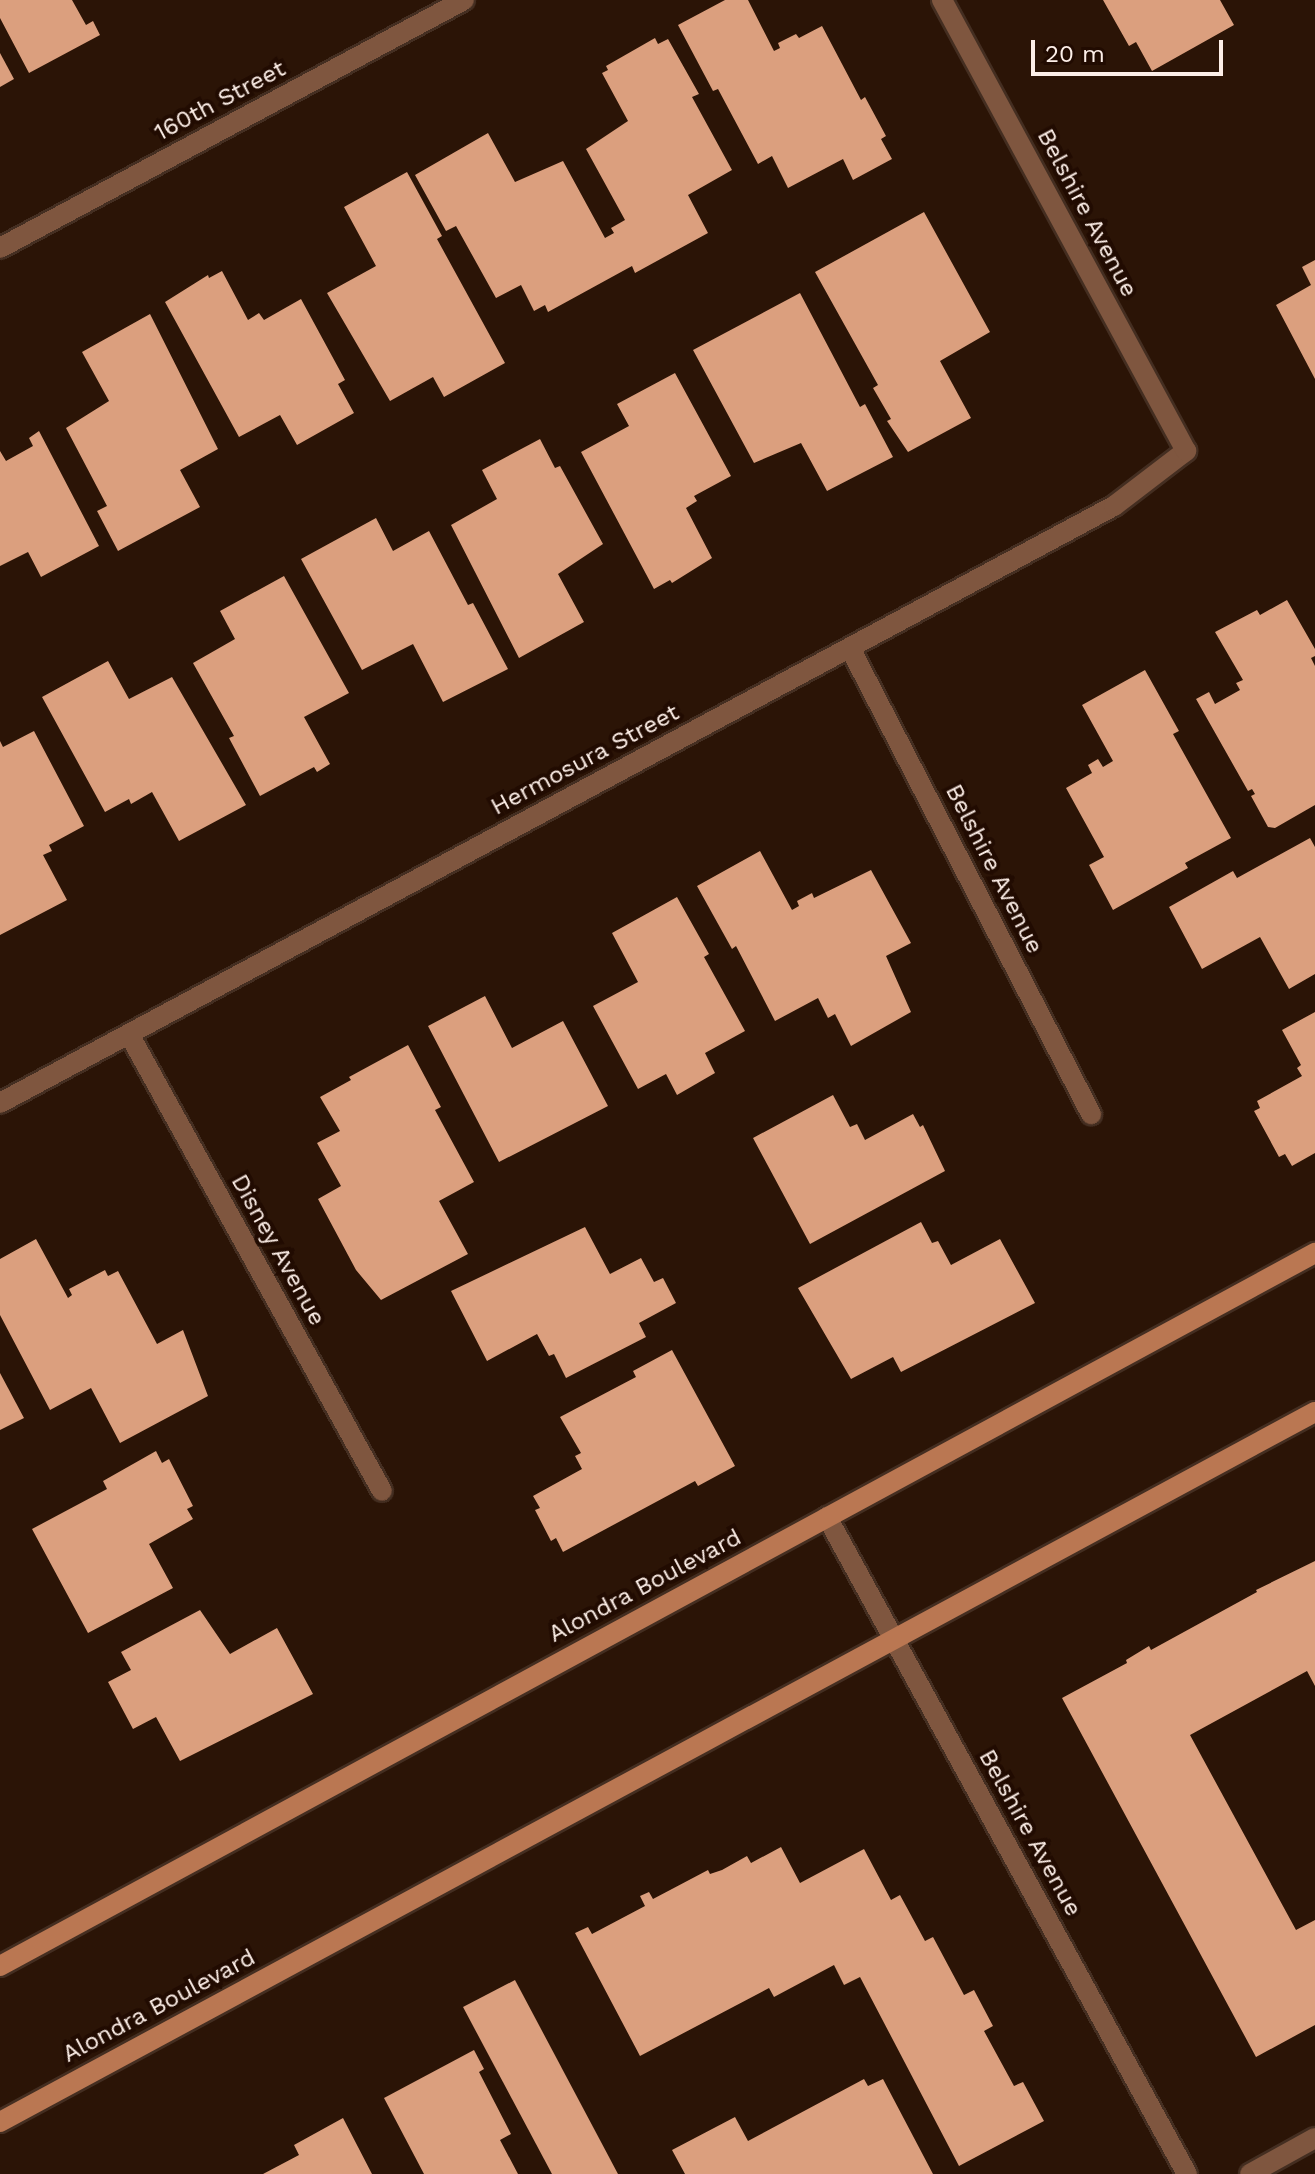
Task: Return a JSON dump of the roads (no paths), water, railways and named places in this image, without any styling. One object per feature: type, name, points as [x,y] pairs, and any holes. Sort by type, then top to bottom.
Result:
[{"type":"main road","name":"Alondra Boulevard","points":[[0,1966],[1315,1253]]},
{"type":"main road","name":"Alondra Boulevard","points":[[0,2122],[1315,1412]]},
{"type":"street","name":"160th Street","points":[[0,248],[464,0]]},
{"type":"street","name":"Belshire Avenue","points":[[942,0],[1186,451]]},
{"type":"street","name":"Hermosura Street","points":[[0,1103],[1114,506],[1186,451]]},
{"type":"street","name":"Belshire Avenue","points":[[850,648],[1091,1114]]},
{"type":"street","name":"Disney Avenue","points":[[129,1034],[382,1491]]},
{"type":"street","name":"Belshire Avenue","points":[[827,1517],[1187,2174]]},
{"type":"street","points":[[1250,2174],[1315,2138]]}]
